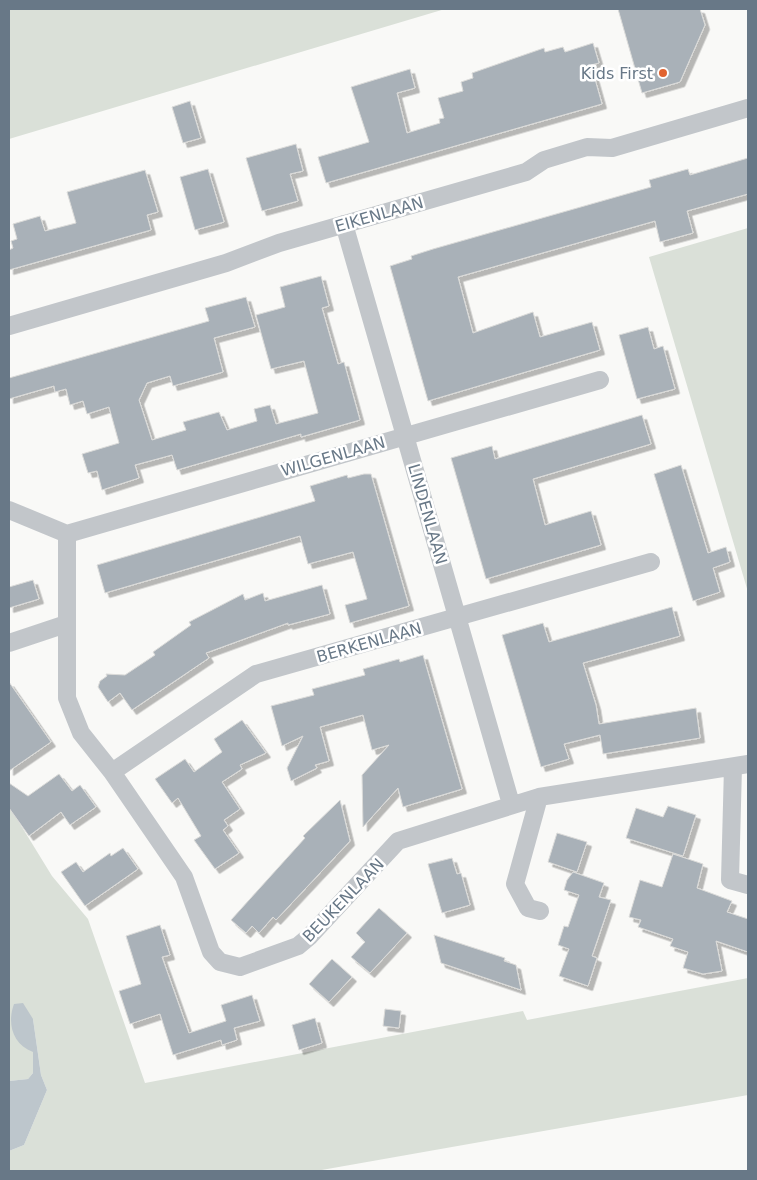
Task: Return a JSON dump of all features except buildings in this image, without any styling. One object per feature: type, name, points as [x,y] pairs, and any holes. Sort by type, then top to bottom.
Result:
[{"type":"street","name":"EIKENLAAN","points":[[9,326],[226,263],[279,243],[526,172],[544,160],[587,147],[612,148],[748,108]]},
{"type":"street","name":"LINDENLAAN","points":[[344,224],[511,804]]},
{"type":"street","name":"WILGENLAAN","points":[[67,534],[406,434],[600,380]]},
{"type":"street","points":[[9,510],[67,534]]},
{"type":"street","name":"BEUKENLAAN","points":[[67,534],[67,698],[81,733],[112,772],[184,877],[210,952],[220,962],[240,967],[298,946],[310,936],[398,841],[511,804],[539,797],[741,766],[730,880],[748,885]]},
{"type":"street","name":"BERKENLAAN","points":[[112,772],[256,674],[651,562]]},
{"type":"street","points":[[9,643],[66,624]]},
{"type":"street","points":[[539,797],[515,884],[528,908],[540,911]]},
{"type":"shaded area","points":[[9,9],[445,9],[9,139]]},
{"type":"shaded area","points":[[748,228],[748,592],[649,257]]},
{"type":"shaded area","points":[[9,806],[52,876],[88,919],[145,1083],[523,1011],[527,1020],[748,978],[748,1095],[316,1171],[9,1171],[9,1151],[24,1145],[47,1090],[41,1075],[33,1019],[33,1073],[28,1079],[9,1081]]},
{"type":"shaded area","points":[[23,1003],[33,1019],[41,1075],[47,1090],[24,1145],[9,1151],[9,1081],[28,1079],[33,1073],[33,1052],[20,1044],[11,1025],[14,1004]]},
{"type":"place","name":"Kids First","points":[[663,73]]}]
